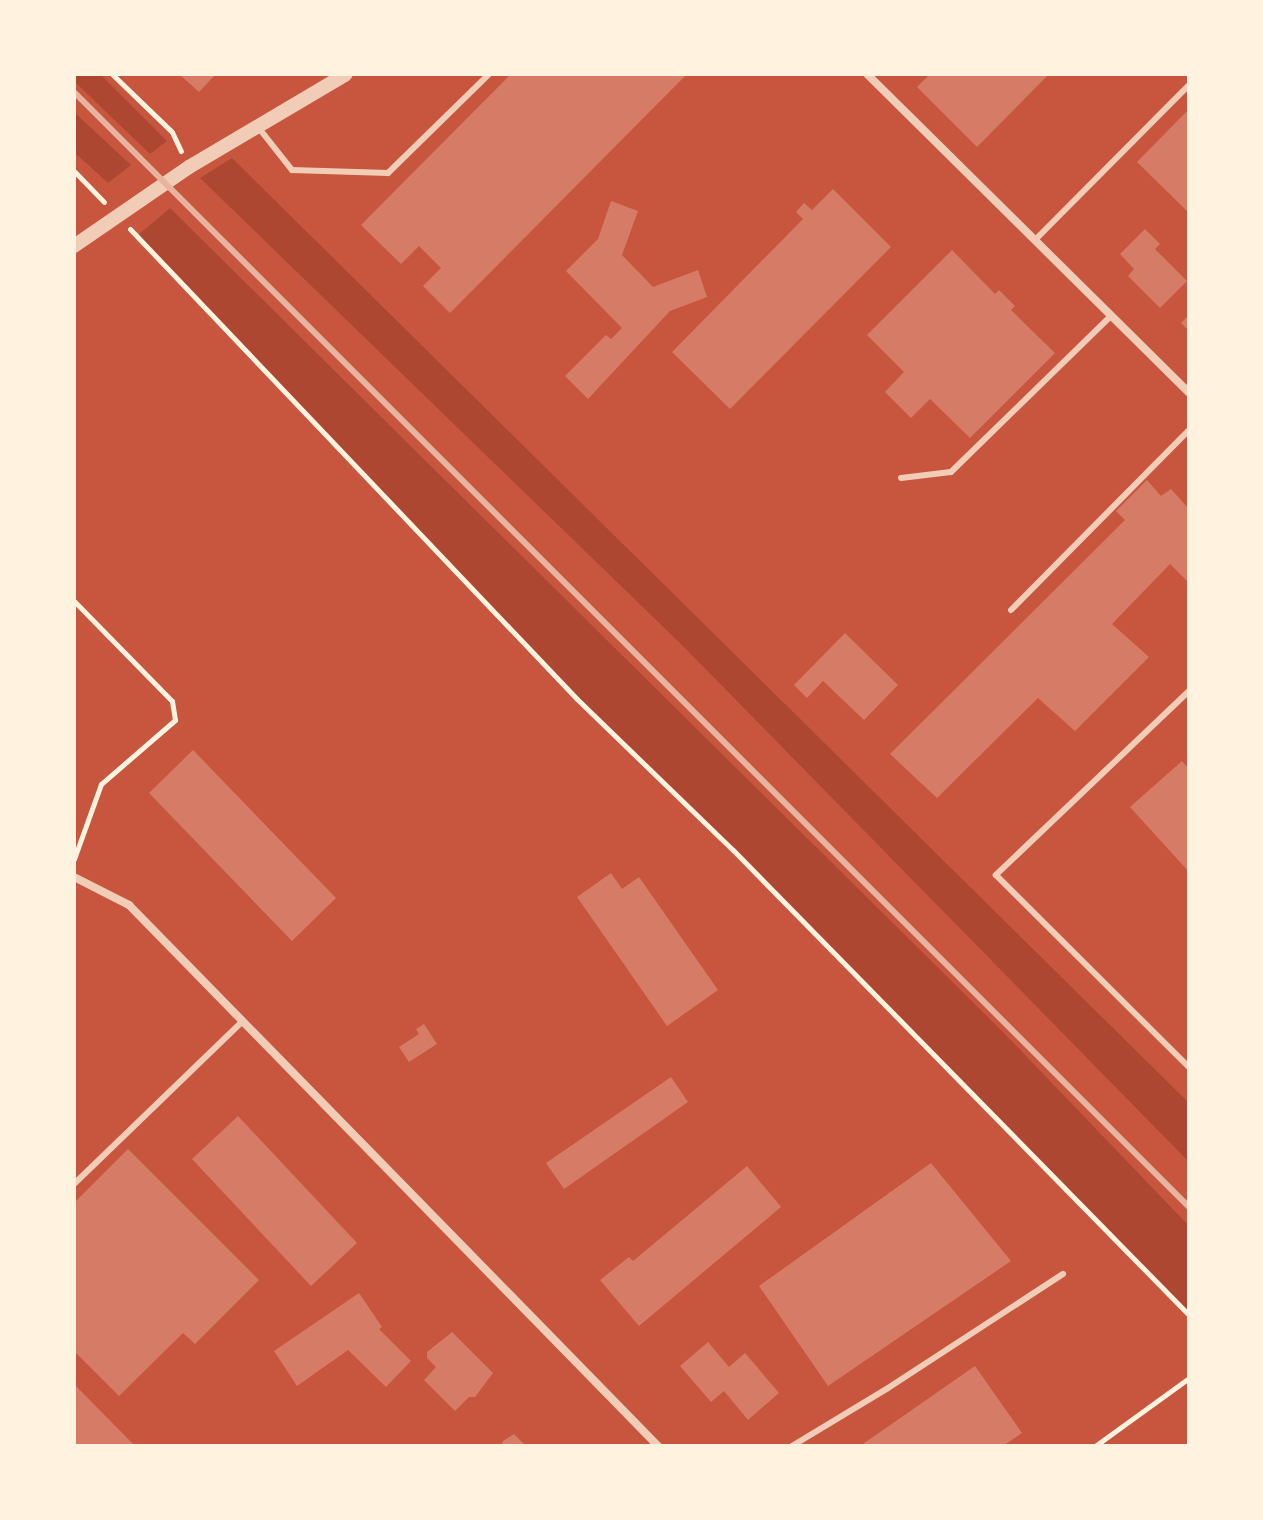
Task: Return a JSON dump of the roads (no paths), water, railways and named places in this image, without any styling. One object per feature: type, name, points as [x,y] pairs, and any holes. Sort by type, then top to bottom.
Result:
[{"type":"street","points":[[74,246],[115,214],[189,167],[346,74]]},
{"type":"street","points":[[867,74],[1189,393]]},
{"type":"street","points":[[74,877],[129,905],[658,1446]]},
{"type":"lane","points":[[258,126],[292,170],[388,173],[489,74]]},
{"type":"lane","points":[[1035,240],[1189,85]]},
{"type":"lane","points":[[901,478],[951,472],[1111,316]]},
{"type":"lane","points":[[1011,610],[1189,430]]},
{"type":"lane","points":[[1189,691],[996,875],[1189,1067]]},
{"type":"lane","points":[[74,1184],[243,1021]]},
{"type":"lane","points":[[792,1446],[888,1388],[1063,1274]]},
{"type":"railway","points":[[74,92],[1189,1207]]}]
